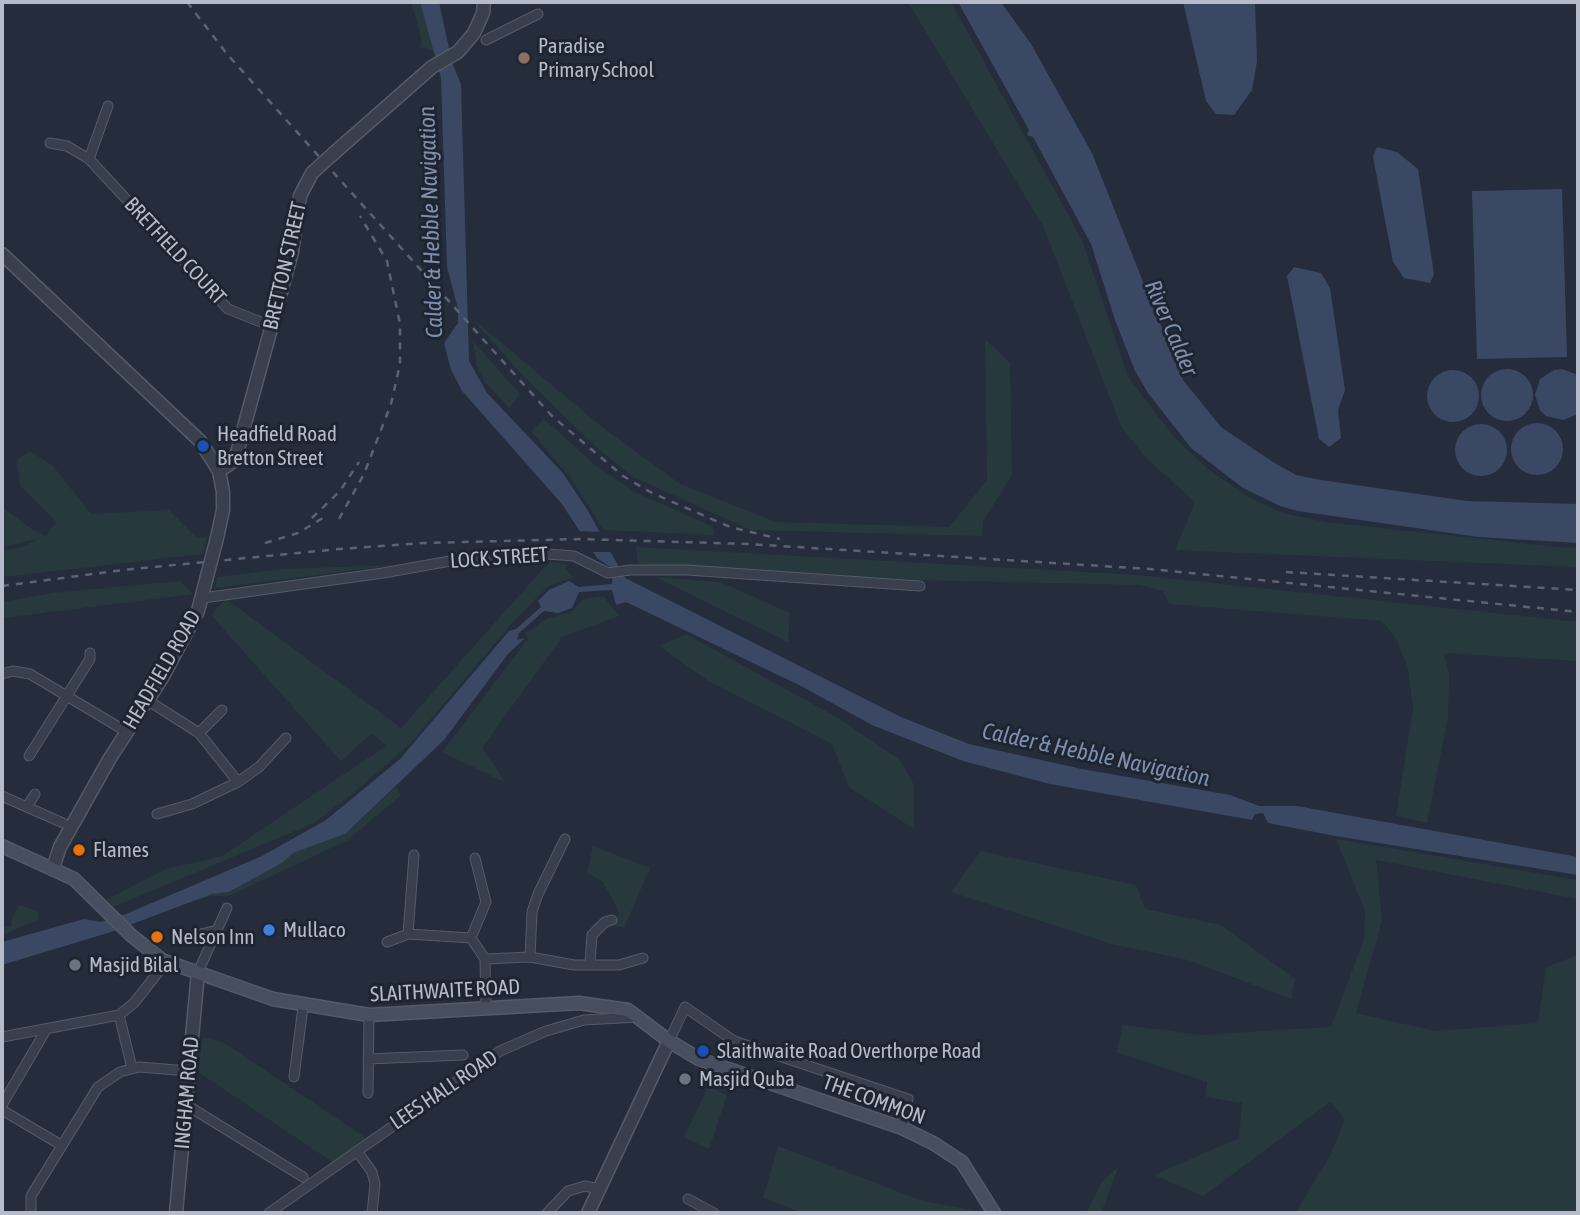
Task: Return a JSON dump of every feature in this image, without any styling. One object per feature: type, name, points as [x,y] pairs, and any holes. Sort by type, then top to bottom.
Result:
[{"type":"main road","name":"SLAITHWAITE ROAD","points":[[2,846],[74,879],[132,936],[167,961],[273,999],[303,1007],[369,1015],[486,1007],[590,1004],[628,1010],[640,1017]]},
{"type":"main road","name":"THE COMMON","points":[[640,1017],[669,1041],[699,1059],[902,1128],[933,1143],[962,1162],[995,1213]]},
{"type":"street","name":"BRETTON STREET","points":[[219,471],[235,460],[292,252],[300,196],[312,173],[432,67],[458,52],[474,33],[483,13],[484,2]]},
{"type":"street","points":[[486,40],[538,14]]},
{"type":"street","points":[[89,159],[108,106]]},
{"type":"street","name":"BRETFIELD COURT","points":[[50,143],[67,146],[89,159],[228,309],[271,326]]},
{"type":"street","name":"HEADFIELD ROAD","points":[[2,254],[200,441],[219,471],[223,510],[202,598],[147,700],[60,847],[52,868]]},
{"type":"street","name":"LOCK STREET","points":[[202,598],[450,561],[534,553],[574,556],[608,573],[630,570],[687,570],[920,586]]},
{"type":"street","points":[[29,756],[90,659],[90,653]]},
{"type":"street","points":[[2,674],[13,671],[30,674],[127,732]]},
{"type":"street","points":[[147,700],[200,733],[238,782]]},
{"type":"street","points":[[200,733],[222,710]]},
{"type":"street","points":[[157,814],[192,804],[238,782],[259,767],[286,738]]},
{"type":"street","points":[[27,807],[34,794]]},
{"type":"street","points":[[2,796],[63,823]]},
{"type":"street","points":[[530,957],[532,912],[537,894],[565,838]]},
{"type":"street","points":[[408,934],[414,855]]},
{"type":"street","points":[[471,938],[486,902],[475,858]]},
{"type":"street","points":[[198,972],[227,908]]},
{"type":"street","points":[[590,964],[592,935],[612,920]]},
{"type":"street","points":[[181,939],[217,930]]},
{"type":"street","points":[[408,934],[413,937],[471,938]]},
{"type":"street","points":[[387,942],[408,934]]},
{"type":"street","points":[[471,938],[485,959],[486,1007]]},
{"type":"street","points":[[485,959],[530,957],[562,965],[619,965],[643,958]]},
{"type":"street","points":[[2,1037],[118,1015],[127,1010],[167,961]]},
{"type":"street","name":"INGHAM ROAD","points":[[172,1211],[198,972]]},
{"type":"street","points":[[294,1077],[303,1007]]},
{"type":"street","points":[[588,1213],[685,1007],[734,1041],[908,1099],[902,1128]]},
{"type":"street","points":[[118,1015],[132,1068]]},
{"type":"street","points":[[368,1093],[369,1015]]},
{"type":"street","name":"LEES HALL ROAD","points":[[269,1213],[500,1051],[546,1031],[584,1020],[640,1017]]},
{"type":"street","points":[[2,1105],[46,1030]]},
{"type":"street","points":[[369,1059],[463,1055]]},
{"type":"street","points":[[31,1213],[31,1195],[98,1087],[112,1076],[132,1068],[147,1066],[189,1071]]},
{"type":"street","points":[[185,1104],[303,1177]]},
{"type":"street","points":[[2,1110],[61,1144]]},
{"type":"street","points":[[357,1151],[372,1172],[375,1184],[372,1213]]},
{"type":"street","points":[[547,1213],[568,1191],[585,1186],[599,1189]]},
{"type":"street","points":[[700,1205],[705,1193]]},
{"type":"street","points":[[688,1199],[714,1213]]},
{"type":"shaded area","points":[[411,2],[420,2],[434,51],[420,47],[422,41]]},
{"type":"shaded area","points":[[908,2],[951,2],[1082,240],[1128,377],[1174,437],[1208,469],[1248,497],[1283,513],[1325,522],[1578,547],[1578,567],[1175,550],[1195,502],[1145,457],[1121,426],[1043,226]]},
{"type":"shaded area","points":[[473,319],[602,427],[680,484],[776,522],[949,527],[987,480],[985,339],[1010,363],[1012,475],[983,521],[982,536],[751,530],[633,477],[597,448],[524,377]]},
{"type":"shaded area","points":[[473,341],[520,394],[509,408],[486,383],[477,366]]},
{"type":"shaded area","points":[[544,419],[595,465],[635,492],[713,527],[714,535],[604,530],[570,477],[531,431]]},
{"type":"shaded area","points":[[30,451],[53,466],[91,514],[169,510],[197,538],[207,537],[203,554],[2,577],[2,551],[22,547],[40,538],[2,547],[2,507],[33,530],[46,536],[56,522],[20,485],[16,460]]},
{"type":"shaded area","points":[[636,547],[1138,575],[1578,622],[1578,661],[1444,653],[1449,675],[1448,717],[1427,823],[1396,816],[1413,708],[1408,668],[1396,639],[1382,621],[1169,604],[1163,591],[1140,585],[919,580],[638,564]]},
{"type":"shaded area","points":[[550,561],[567,565],[564,569],[574,577],[548,586],[512,623],[410,744],[351,795],[312,824],[113,907],[107,899],[166,869],[222,856],[386,746],[372,733],[341,761],[211,615],[226,599],[401,728]]},
{"type":"shaded area","points":[[395,565],[215,588],[217,577],[284,569]]},
{"type":"shaded area","points":[[655,577],[720,582],[790,613],[788,642]]},
{"type":"shaded area","points":[[180,581],[193,594],[2,618],[2,602],[53,593]]},
{"type":"shaded area","points":[[603,596],[619,616],[562,637],[482,748],[506,783],[442,752],[528,639],[525,633],[548,618],[570,613],[584,599]]},
{"type":"shaded area","points":[[686,634],[840,719],[901,761],[914,785],[914,829],[849,787],[832,744],[707,680],[659,646]]},
{"type":"shaded area","points":[[396,787],[401,795],[348,840],[229,896],[211,896],[176,906],[213,893],[229,892],[282,863],[293,853],[343,835]]},
{"type":"shaded area","points":[[1336,839],[1578,880],[1578,899],[1376,860],[1382,920],[1356,1013],[1435,1031],[1538,1023],[1546,967],[1578,955],[1578,1213],[1295,1213],[1330,1156],[1345,1119],[1330,1102],[1203,1196],[1154,1175],[1239,1138],[1242,1103],[1206,1097],[1207,1082],[1116,1052],[1123,1025],[1201,1035],[1331,1027],[1364,939],[1365,911]]},
{"type":"shaded area","points":[[593,846],[650,868],[624,928],[615,925],[619,912],[603,882],[587,873]]},
{"type":"shaded area","points":[[981,851],[1136,885],[1145,909],[1221,925],[1295,979],[1291,999],[1188,960],[1112,944],[951,892]]},
{"type":"shaded area","points":[[20,905],[37,911],[39,919],[2,935],[2,928],[11,926],[13,916]]},
{"type":"shaded area","points":[[203,1037],[224,1043],[366,1138],[334,1163],[198,1072]]},
{"type":"shaded area","points":[[708,1087],[727,1095],[709,1149],[684,1137]]},
{"type":"shaded area","points":[[778,1146],[923,1201],[987,1213],[803,1213],[763,1198]]},
{"type":"shaded area","points":[[1119,1166],[1101,1213],[1086,1213],[1102,1182]]},
{"type":"water","points":[[420,2],[439,2],[452,62],[461,85],[469,361],[487,393],[562,472],[587,509],[625,578],[901,717],[969,744],[1082,769],[1230,795],[1259,806],[1297,806],[1578,857],[1578,875],[1268,823],[1263,813],[1255,814],[1252,820],[1050,784],[963,761],[872,725],[801,686],[626,602],[616,605],[612,590],[579,592],[572,608],[558,613],[544,611],[519,633],[517,640],[525,638],[508,654],[444,740],[345,834],[293,853],[282,863],[229,892],[212,894],[111,932],[2,965],[2,942],[84,919],[101,922],[126,914],[262,856],[326,820],[400,759],[509,631],[516,629],[541,607],[538,601],[549,590],[569,581],[579,587],[612,584],[613,569],[597,558],[562,504],[462,391],[451,370],[444,343],[458,323],[458,309],[447,267],[441,78]]},
{"type":"water","name":"River Calder","points":[[958,2],[1001,2],[1031,44],[1092,153],[1151,302],[1156,297],[1154,308],[1183,380],[1221,427],[1296,475],[1467,501],[1578,504],[1578,543],[1478,537],[1298,511],[1280,506],[1243,488],[1191,448],[1148,393],[1135,371],[1115,320],[1091,244],[1033,137],[1027,135],[1029,130]]},
{"type":"water","points":[[1183,2],[1255,2],[1257,61],[1252,90],[1234,115],[1216,114],[1206,101]]},
{"type":"water","points":[[1377,147],[1397,152],[1418,169],[1434,274],[1430,283],[1404,278],[1393,262],[1373,157]]},
{"type":"water","points":[[1562,189],[1567,357],[1477,359],[1472,191]]},
{"type":"water","points":[[1294,267],[1321,273],[1330,288],[1345,390],[1338,410],[1341,438],[1329,447],[1319,439],[1287,276]]},
{"type":"water","points":[[1507,369],[1517,371],[1525,377],[1531,385],[1531,405],[1525,413],[1517,419],[1507,421],[1497,419],[1489,413],[1483,405],[1481,395],[1483,385],[1489,377],[1497,371]]},
{"type":"water","points":[[1562,369],[1578,375],[1578,414],[1563,420],[1546,416],[1540,410],[1535,395],[1540,379],[1554,370]]},
{"type":"water","points":[[1453,370],[1463,372],[1471,378],[1477,386],[1477,406],[1471,414],[1463,420],[1453,422],[1443,420],[1435,414],[1429,406],[1427,396],[1429,386],[1435,378],[1443,372]]},
{"type":"water","points":[[1537,423],[1547,425],[1555,431],[1561,439],[1561,459],[1555,467],[1547,473],[1537,475],[1527,473],[1519,467],[1513,459],[1511,449],[1513,439],[1519,431],[1527,425]]},
{"type":"water","points":[[1481,424],[1491,426],[1499,432],[1505,440],[1505,460],[1499,468],[1491,474],[1481,476],[1471,474],[1463,468],[1457,460],[1455,450],[1457,440],[1463,432],[1471,426]]},
{"type":"pier","points":[[577,531],[602,532],[616,552],[589,552]]},
{"type":"railway","points":[[187,2],[227,54],[552,416],[623,476],[652,493],[730,527],[780,539]]},
{"type":"railway","points":[[339,519],[364,474],[391,404],[400,364],[400,324],[387,261],[360,216]]},
{"type":"railway","points":[[312,518],[340,491],[359,462]]},
{"type":"railway","points":[[265,543],[298,533],[326,516]]},
{"type":"railway","points":[[2,586],[123,570],[339,549],[425,543],[580,539],[748,544],[1150,569],[1578,612]]},
{"type":"railway","points":[[1286,572],[1578,590]]},
{"type":"place","name":"Paradise Primary School","points":[[524,58]]},
{"type":"place","name":"Headfield Road Bretton Street","points":[[203,446]]},
{"type":"place","name":"Flames","points":[[79,850]]},
{"type":"place","name":"Mullaco","points":[[269,930]]},
{"type":"place","name":"Nelson Inn","points":[[157,937]]},
{"type":"place","name":"Masjid Bilal","points":[[75,965]]},
{"type":"place","name":"Slaithwaite Road Overthorpe Road","points":[[703,1051]]},
{"type":"place","name":"Masjid Quba","points":[[685,1079]]},
{"type":"water label","name":"Calder & Hebble Navigation","points":[[431,222]]},
{"type":"water label","name":"Calder & Hebble Navigation","points":[[1096,755]]}]
